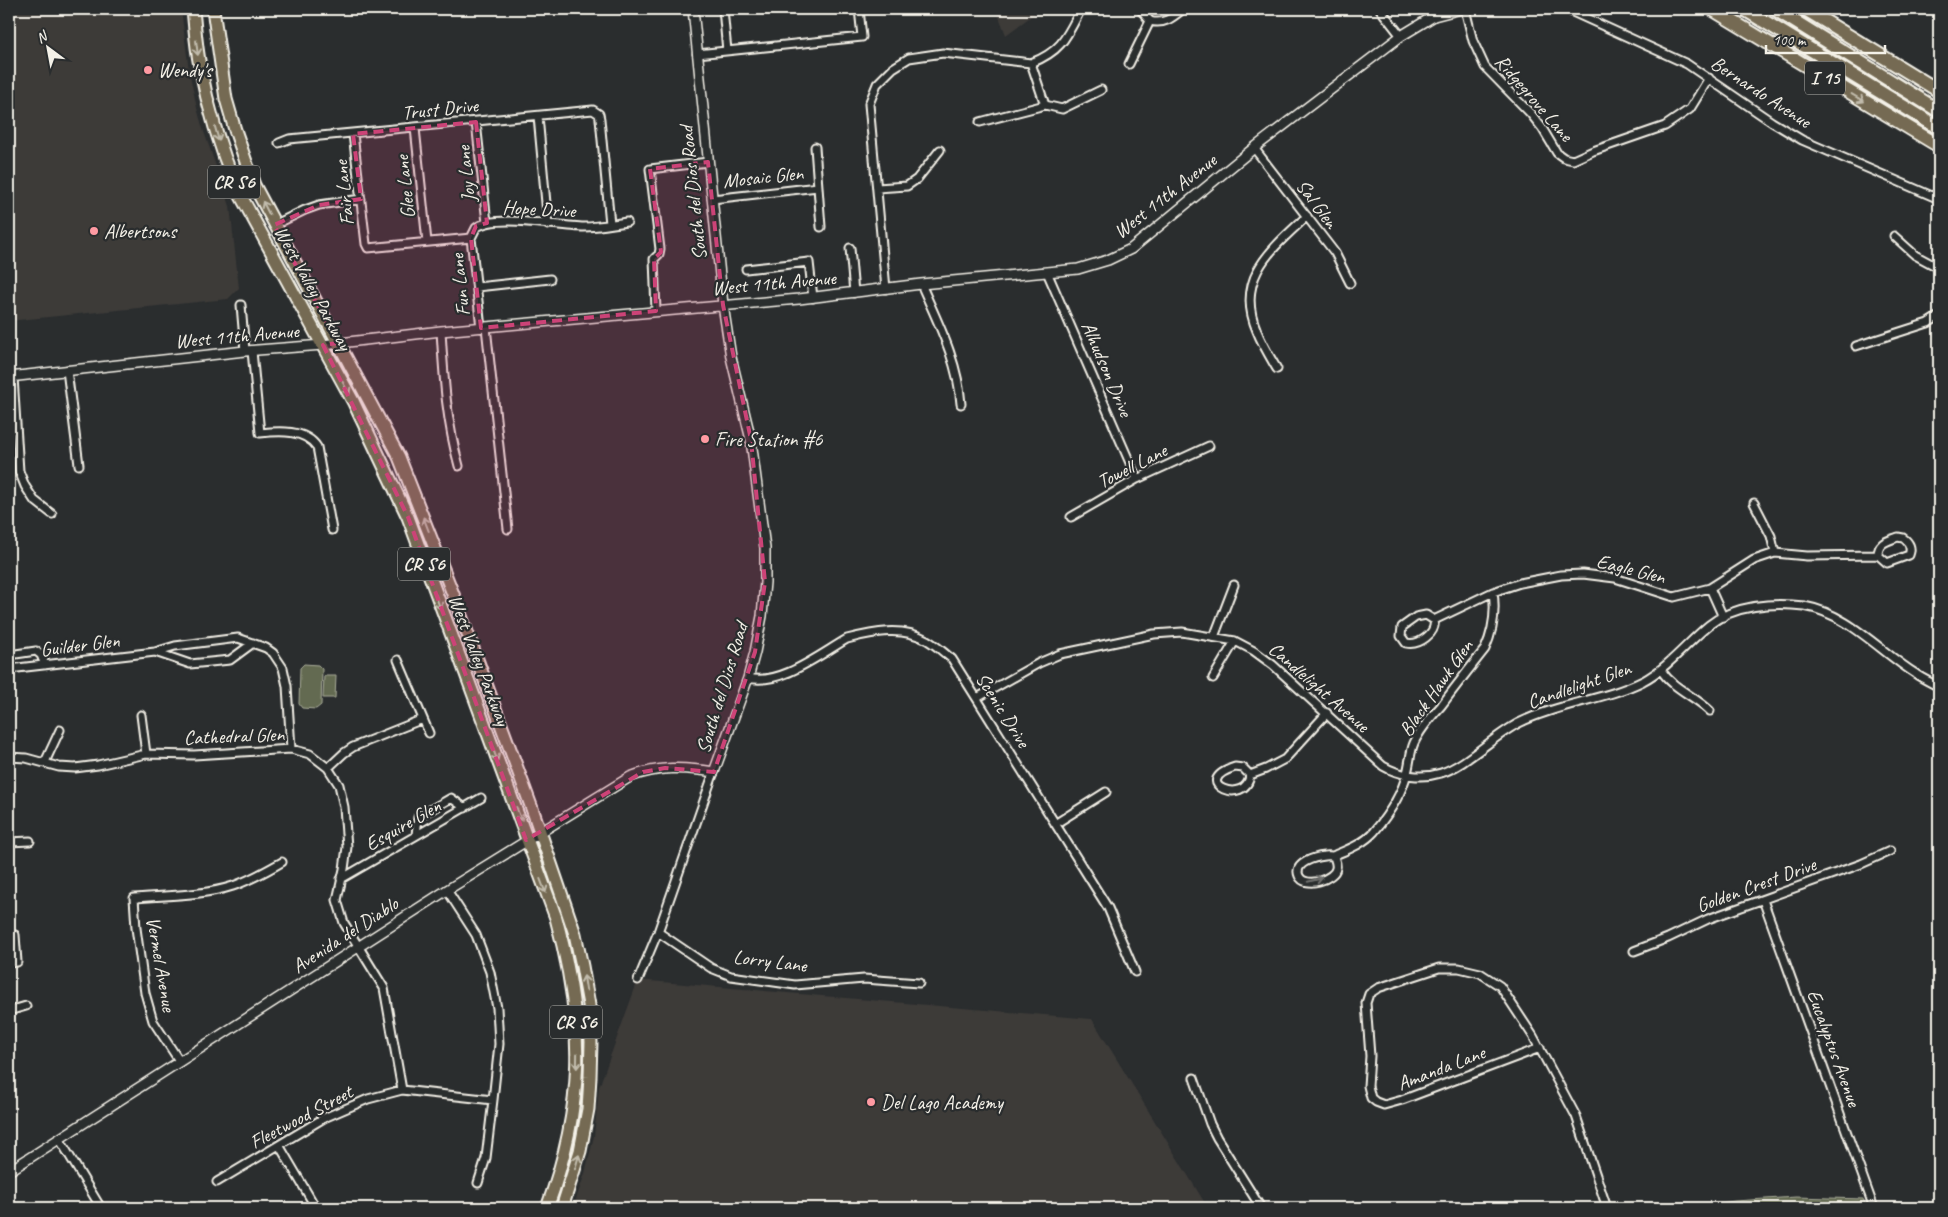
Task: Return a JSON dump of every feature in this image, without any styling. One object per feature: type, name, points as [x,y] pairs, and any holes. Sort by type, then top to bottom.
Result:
[{"type":"highway","name":"I 15","points":[[1712,9],[1939,146]]},
{"type":"highway","points":[[1744,9],[1939,128]]},
{"type":"highway","points":[[1775,9],[1939,111]]},
{"type":"highway","name":"I 15","points":[[1805,9],[1939,91]]},
{"type":"main road","name":"West Valley Parkway","points":[[193,9],[199,64],[222,152],[236,187],[358,411],[408,517],[556,918],[570,977],[576,1017],[576,1077],[568,1142],[547,1208]]},
{"type":"main road","name":"West Valley Parkway","points":[[213,9],[223,84],[235,130],[254,185],[338,344],[378,415],[415,495],[540,832],[576,942],[589,1005],[591,1042],[588,1109],[580,1151],[562,1208]]},
{"type":"street","name":"South del Dios Road","points":[[638,980],[658,932],[748,678],[762,616],[765,582],[764,548],[751,440],[732,357],[723,305],[693,9]]},
{"type":"street","points":[[723,9],[727,51]]},
{"type":"street","points":[[697,54],[862,37],[859,9]]},
{"type":"street","points":[[886,289],[868,104],[877,84],[893,68],[909,58],[943,53],[1031,63],[1044,58],[1065,40],[1081,9]]},
{"type":"street","points":[[1140,9],[1150,22],[1159,24],[1170,20],[1184,9]]},
{"type":"street","points":[[1380,9],[1401,36]]},
{"type":"street","name":"West 11th Avenue","points":[[11,377],[248,351],[338,344],[441,331],[813,298],[921,284],[1078,269],[1108,260],[1131,249],[1254,148],[1401,36],[1434,16],[1461,9]]},
{"type":"street","name":"Ridgegrove Lane","points":[[1465,9],[1473,41],[1485,67],[1531,114],[1558,153],[1573,160],[1593,151],[1666,126],[1690,109],[1709,78]]},
{"type":"street","name":"Bernardo Avenue","points":[[1566,9],[1687,64],[1772,122],[1802,140],[1939,199]]},
{"type":"street","points":[[1129,64],[1150,22]]},
{"type":"street","points":[[1031,63],[1045,105]]},
{"type":"street","points":[[980,122],[1045,105],[1062,109],[1100,90]]},
{"type":"street","name":"Trust Drive","points":[[279,143],[289,139],[593,110],[599,114],[600,119],[610,224]]},
{"type":"street","points":[[538,116],[548,225]]},
{"type":"street","name":"Joy Lane","points":[[476,122],[487,223]]},
{"type":"street","name":"Glee Lane","points":[[415,128],[427,242]]},
{"type":"street","name":"Fair Lane","points":[[353,134],[368,248],[427,242]]},
{"type":"street","name":"Mosaic Glen","points":[[815,147],[820,227]]},
{"type":"street","name":"Sal Glen","points":[[1254,148],[1334,253],[1350,283]]},
{"type":"street","points":[[877,188],[907,186],[918,179],[940,150]]},
{"type":"street","points":[[656,311],[654,259],[659,254],[660,249],[650,169],[708,162]]},
{"type":"street","name":"Mosaic Glen","points":[[712,199],[818,188]]},
{"type":"street","points":[[274,225],[320,205],[361,199]]},
{"type":"street","points":[[1277,369],[1251,316],[1251,287],[1256,272],[1263,260],[1306,216]]},
{"type":"street","name":"Hope Drive","points":[[471,238],[476,228],[487,223],[526,221],[548,225],[584,227],[626,222]]},
{"type":"street","points":[[1894,236],[1915,255],[1939,268]]},
{"type":"street","points":[[427,242],[471,238]]},
{"type":"street","name":"Fun Lane","points":[[471,238],[508,529]]},
{"type":"street","points":[[850,248],[854,293]]},
{"type":"street","points":[[746,269],[809,262],[813,298]]},
{"type":"street","name":"Alhudson Drive","points":[[1047,272],[1137,479]]},
{"type":"street","points":[[477,287],[550,280]]},
{"type":"street","points":[[921,284],[954,360],[960,384],[961,404]]},
{"type":"street","points":[[241,305],[260,433],[300,434],[313,441],[317,447],[332,530]]},
{"type":"street","points":[[1856,346],[1928,323],[1939,316]]},
{"type":"street","points":[[441,331],[445,403],[459,466]]},
{"type":"street","points":[[67,370],[79,465]]},
{"type":"street","points":[[11,377],[19,471],[25,486],[34,500],[52,514]]},
{"type":"street","name":"Towell Lane","points":[[1071,517],[1137,479],[1209,446]]},
{"type":"street","points":[[1754,503],[1771,536],[1775,553]]},
{"type":"street","name":"Eagle Glen","points":[[1898,537],[1906,540],[1911,548],[1909,555],[1891,563],[1882,560],[1878,555],[1880,546],[1884,542],[1898,537]]},
{"type":"street","name":"Eagle Glen","points":[[1434,620],[1493,592],[1526,582],[1562,575],[1583,574],[1616,578],[1674,597],[1710,588],[1754,560],[1775,553],[1807,556],[1878,555]]},
{"type":"street","points":[[1214,637],[1234,585]]},
{"type":"street","points":[[1710,588],[1723,617]]},
{"type":"street","name":"Black Hawk Glen","points":[[1334,857],[1337,867],[1330,876],[1311,883],[1304,882],[1298,874],[1298,869],[1304,862],[1324,856],[1334,857],[1356,847],[1374,832],[1400,794],[1417,738],[1485,649],[1491,635],[1494,617],[1493,592]]},
{"type":"street","name":"Candlelight Glen","points":[[1407,774],[1418,776],[1449,770],[1519,723],[1554,708],[1624,689],[1643,681],[1661,670],[1710,624],[1743,609],[1771,605],[1804,606],[1827,614],[1848,623],[1916,674],[1939,687]]},
{"type":"street","name":"Eagle Glen","points":[[1426,615],[1434,620],[1435,627],[1430,634],[1414,643],[1406,643],[1401,636],[1402,627],[1416,617],[1426,615]]},
{"type":"street","name":"Scenic Drive","points":[[748,678],[756,680],[771,679],[788,672],[847,639],[891,631],[915,634],[929,641],[952,659],[977,698],[1108,908],[1136,972]]},
{"type":"street","name":"Candlelight Avenue","points":[[977,698],[1039,663],[1060,654],[1154,634],[1182,632],[1214,637],[1235,641],[1254,651],[1273,665],[1327,713],[1383,766],[1390,770],[1407,774]]},
{"type":"street","name":"Guilder Glen","points":[[9,669],[155,652],[175,646],[238,638],[266,648],[274,654],[283,668],[287,686],[291,749]]},
{"type":"street","points":[[1213,678],[1235,641]]},
{"type":"street","name":"Guilder Glen","points":[[155,652],[190,664],[230,660],[252,643]]},
{"type":"street","points":[[9,655],[36,652],[41,655],[45,665]]},
{"type":"street","points":[[398,660],[429,733]]},
{"type":"street","points":[[1661,670],[1666,679],[1699,701],[1710,711]]},
{"type":"street","points":[[1250,775],[1266,769],[1285,758],[1327,713]]},
{"type":"street","points":[[141,715],[146,754]]},
{"type":"street","points":[[328,768],[344,753],[353,748],[423,718]]},
{"type":"street","points":[[45,762],[60,730]]},
{"type":"street","name":"Cathedral Glen","points":[[9,757],[26,758],[75,768],[98,765],[146,754],[194,755],[291,749],[310,754],[328,768],[339,785],[344,807],[347,847],[338,905],[344,923],[384,988],[402,1090]]},
{"type":"street","points":[[1235,767],[1243,768],[1250,775],[1248,783],[1229,792],[1221,789],[1217,782],[1218,775],[1222,771],[1235,767]]},
{"type":"street","name":"Avenida del Diablo","points":[[9,1172],[447,890],[622,782],[643,772],[665,768],[696,769],[714,772]]},
{"type":"street","points":[[1055,824],[1106,792]]},
{"type":"street","points":[[416,836],[418,817],[443,802],[451,798],[465,808]]},
{"type":"street","name":"Esquire Glen","points":[[341,879],[481,798]]},
{"type":"street","points":[[9,842],[30,841]]},
{"type":"street","name":"Golden Crest Drive","points":[[1634,951],[1668,938],[1708,919],[1861,864],[1890,851]]},
{"type":"street","name":"Vermel Avenue","points":[[180,1062],[153,1021],[144,985],[134,898],[209,892],[234,886],[258,876],[282,862]]},
{"type":"street","points":[[447,890],[476,935],[490,972],[497,1008],[499,1044],[493,1100],[486,1158],[478,1183]]},
{"type":"street","name":"Eucalyptus Avenue","points":[[1763,900],[1874,1208]]},
{"type":"street","name":"Lorry Lane","points":[[658,932],[711,968],[731,976],[795,985],[864,979],[919,983]]},
{"type":"street","points":[[9,963],[17,962],[15,935]]},
{"type":"street","name":"Amanda Lane","points":[[1540,1048],[1384,1105],[1371,1098],[1368,1086],[1370,1056],[1366,1003],[1369,994],[1378,988],[1439,968],[1459,968],[1480,974],[1500,986],[1540,1048],[1576,1116],[1607,1208]]},
{"type":"street","points":[[9,1011],[26,1006]]},
{"type":"street","points":[[1194,1078],[1210,1124],[1217,1138],[1261,1208]]},
{"type":"street","name":"Fleetwood Street","points":[[216,1182],[324,1118],[368,1099],[402,1090],[493,1100]]},
{"type":"street","points":[[60,1140],[101,1208]]},
{"type":"street","points":[[279,1145],[316,1208]]},
{"type":"highlighted area","points":[[476,122],[487,223],[476,226],[471,238],[481,328],[656,311],[654,259],[661,252],[650,169],[708,162],[723,305],[751,440],[765,582],[755,652],[714,772],[665,768],[643,772],[526,840],[408,517],[323,345],[338,343],[274,225],[319,205],[361,199],[353,134]]},
{"type":"shaded area","points":[[9,9],[181,9],[189,71],[197,108],[230,206],[239,288],[228,299],[9,321]]},
{"type":"shaded area","points":[[996,9],[1041,9],[1006,35]]},
{"type":"shaded area","name":"Del Lago Academy","points":[[638,980],[1092,1019],[1208,1208],[573,1208],[585,1173],[594,1136],[599,1087]]},
{"type":"green space","points":[[304,664],[318,665],[322,669],[321,705],[316,709],[302,708],[299,704],[300,668]]},
{"type":"green space","points":[[324,676],[336,676],[335,698],[323,698]]},
{"type":"green space","points":[[1796,1197],[1863,1199],[1867,1208],[1680,1208],[1735,1201]]},
{"type":"place","name":"Wendy's","points":[[148,70]]},
{"type":"place","name":"Albertsons","points":[[94,231]]},
{"type":"place","name":"Fire Station #6","points":[[705,439]]},
{"type":"place","name":"Del Lago Academy","points":[[871,1102]]}]
